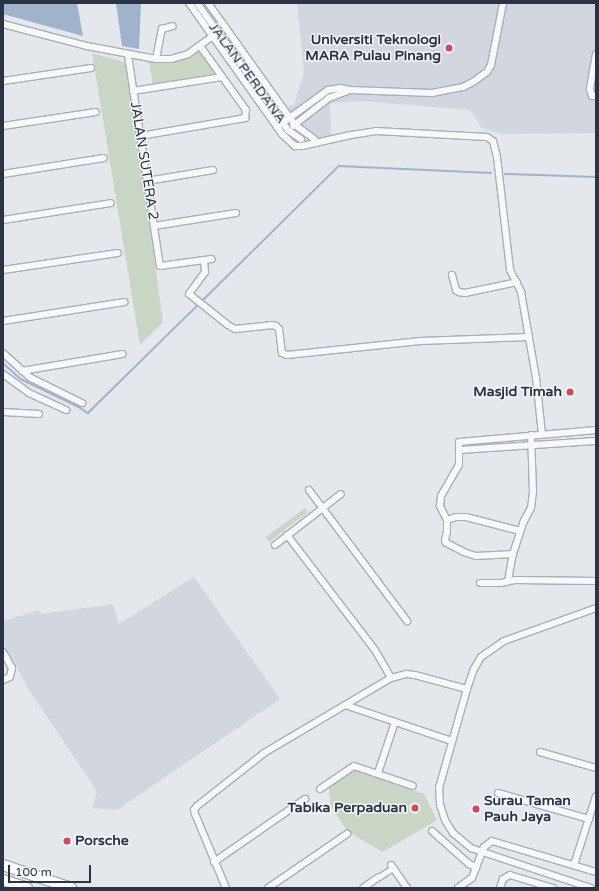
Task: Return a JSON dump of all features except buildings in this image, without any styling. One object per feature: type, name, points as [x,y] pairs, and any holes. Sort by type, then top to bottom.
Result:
[{"type":"highway","points":[[3,865],[71,888]]},
{"type":"highway","points":[[3,880],[27,888]]},
{"type":"street","name":"JALAN PERDANA","points":[[189,3],[282,134]]},
{"type":"street","name":"JALAN PERDANA","points":[[200,3],[218,32],[288,130],[301,139]]},
{"type":"street","points":[[208,3],[295,125],[314,139]]},
{"type":"street","points":[[277,126],[328,90],[340,88],[350,90],[432,93],[463,87],[474,82],[487,72],[491,65],[503,3]]},
{"type":"street","points":[[3,24],[128,55],[156,59],[171,59],[188,54],[218,32]]},
{"type":"street","points":[[156,59],[162,28],[173,26]]},
{"type":"street","points":[[140,136],[245,118],[247,114],[246,110],[200,46]]},
{"type":"street","points":[[596,54],[590,89],[592,96],[596,96]]},
{"type":"street","name":"JALAN SUTERA 2","points":[[128,55],[160,266],[204,260]]},
{"type":"street","points":[[3,81],[91,68]]},
{"type":"street","points":[[133,91],[222,77]]},
{"type":"street","points":[[350,90],[329,98],[282,134],[292,143],[299,146],[351,135],[376,132],[491,138],[495,145],[510,270],[521,292],[529,337],[542,434]]},
{"type":"street","points":[[3,126],[96,112]]},
{"type":"street","points":[[3,174],[104,158]]},
{"type":"street","points":[[147,181],[213,170]]},
{"type":"street","points":[[3,220],[111,204]]},
{"type":"street","points":[[154,226],[236,213]]},
{"type":"street","points":[[3,270],[118,253]]},
{"type":"street","points":[[212,259],[204,260],[205,272],[198,279],[196,286],[189,292],[191,296],[235,329],[271,324],[276,326],[279,329],[282,353],[286,355],[420,341],[529,337]]},
{"type":"street","points":[[452,275],[456,290],[465,293],[517,282]]},
{"type":"street","points":[[3,321],[125,302]]},
{"type":"street","points":[[3,352],[31,378],[82,403]]},
{"type":"street","points":[[22,371],[123,354]]},
{"type":"street","points":[[3,374],[29,393],[66,410]]},
{"type":"street","points":[[3,412],[39,414]]},
{"type":"street","points":[[513,554],[476,556],[446,543],[447,520],[440,506],[441,496],[458,470],[459,442],[596,430]]},
{"type":"street","points":[[508,581],[513,554],[520,531],[531,508],[534,491],[531,435]]},
{"type":"street","points":[[458,450],[596,441]]},
{"type":"street","points":[[309,490],[408,621]]},
{"type":"street","points":[[275,545],[341,494]]},
{"type":"street","points":[[447,520],[456,517],[466,517],[520,531]]},
{"type":"street","points":[[287,535],[375,650],[391,678]]},
{"type":"street","points":[[480,583],[501,583],[508,581],[596,581]]},
{"type":"street","points":[[591,888],[482,853],[463,843],[445,820],[440,805],[439,788],[467,689],[474,670],[481,657],[504,641],[596,608]]},
{"type":"street","points":[[3,652],[12,668],[10,677],[3,680]]},
{"type":"street","points":[[226,888],[195,814],[197,806],[264,753],[391,678],[406,674],[415,675],[467,689]]},
{"type":"street","points":[[345,705],[452,741]]},
{"type":"street","points":[[378,773],[394,722]]},
{"type":"street","points":[[540,752],[596,768]]},
{"type":"street","points":[[320,789],[354,766],[413,786]]},
{"type":"street","points":[[498,793],[589,819]]},
{"type":"street","points":[[574,865],[596,796]]},
{"type":"street","points":[[214,862],[305,799]]},
{"type":"street","points":[[432,831],[469,864],[476,867]]},
{"type":"street","points":[[268,888],[347,834]]},
{"type":"street","points":[[458,888],[472,878],[484,847],[492,841],[596,872]]},
{"type":"street","points":[[364,888],[392,866],[407,888]]},
{"type":"street","points":[[500,888],[503,879],[510,875],[553,888]]},
{"type":"shaded area","name":"Universiti Teknologi MARA Pulau Pinang","points":[[297,3],[596,3],[596,133],[502,134],[482,128],[470,110],[362,101],[330,103],[331,137],[322,139],[302,126],[288,107],[294,105],[304,72]]},
{"type":"shaded area","points":[[194,577],[280,699],[117,810],[92,808],[97,791],[29,690],[3,642],[3,621],[39,610],[41,614],[113,604],[119,624]]},
{"type":"green space","points":[[200,46],[214,74],[153,85],[149,62],[171,59]]},
{"type":"green space","points":[[92,53],[127,63],[163,322],[140,345]]},
{"type":"green space","points":[[305,508],[308,512],[269,542],[266,537]]},
{"type":"green space","points":[[355,769],[424,794],[437,820],[383,852],[348,832],[330,805],[329,785]]},
{"type":"water","points":[[3,3],[77,3],[83,36],[3,14]]},
{"type":"water","points":[[116,3],[141,3],[139,49],[122,46]]},
{"type":"waterway","points":[[201,302],[339,166],[491,173]]},
{"type":"waterway","points":[[505,174],[596,177]]},
{"type":"waterway","points":[[3,363],[21,379],[79,407],[88,413],[198,305]]},
{"type":"place","name":"Universiti Teknologi MARA Pulau Pinang","points":[[449,48]]},
{"type":"place","name":"Masjid Timah","points":[[570,392]]},
{"type":"place","name":"Tabika Perpaduan","points":[[415,808]]},
{"type":"place","name":"Surau Taman Pauh Jaya","points":[[476,809]]},
{"type":"place","name":"Porsche","points":[[67,841]]}]
